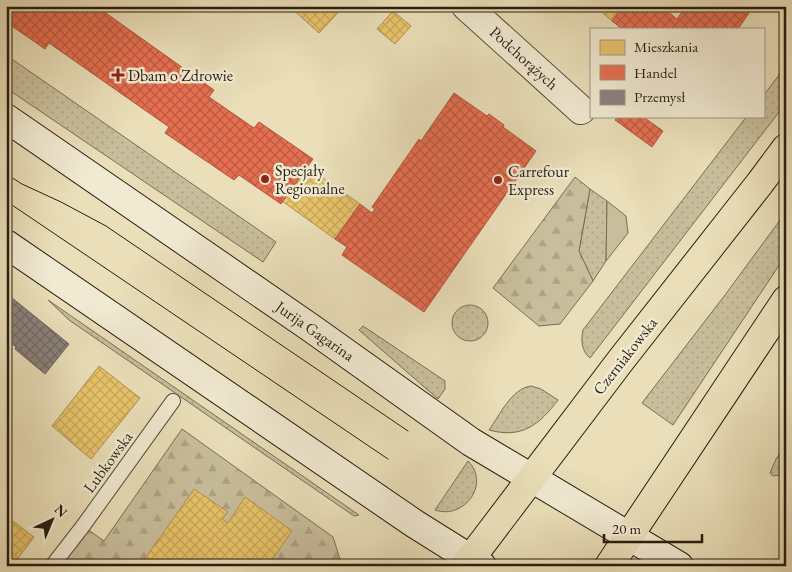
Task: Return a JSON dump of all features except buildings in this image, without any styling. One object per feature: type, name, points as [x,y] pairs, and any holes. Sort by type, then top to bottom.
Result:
[{"type":"main road","name":"Podchorążych","points":[[466,6],[581,110]]},
{"type":"main road","name":"Jurija Gagarina","points":[[6,118],[311,328],[458,433],[679,566]]},
{"type":"main road","name":"Czerniakowska","points":[[472,564],[532,479],[621,360],[786,148]]},
{"type":"main road","points":[[6,244],[472,564]]},
{"type":"main road","points":[[609,566],[786,300]]},
{"type":"lane","name":"Lubkowska","points":[[52,566],[174,401]]},
{"type":"green space","points":[[6,55],[276,242],[263,262],[6,88]]},
{"type":"green space","points":[[786,66],[786,103],[590,358],[582,345],[583,330],[745,118],[764,118],[764,95]]},
{"type":"green space","points":[[575,177],[590,189],[579,251],[593,281],[560,324],[539,326],[493,288]]},
{"type":"green space","points":[[590,189],[607,201],[606,261],[593,281],[579,251]]},
{"type":"green space","points":[[607,201],[626,216],[628,233],[606,261]]},
{"type":"green space","points":[[786,212],[786,255],[673,425],[642,403]]},
{"type":"green space","points":[[48,300],[359,515],[354,516],[69,320]]},
{"type":"green space","points":[[470,305],[483,310],[488,323],[483,336],[470,341],[457,336],[452,323],[457,310]]},
{"type":"green space","points":[[363,326],[445,381],[445,389],[438,399],[359,330]]},
{"type":"green space","points":[[531,386],[541,389],[558,400],[537,423],[529,428],[511,433],[489,430],[512,397],[524,388]]},
{"type":"green space","points":[[182,429],[333,537],[342,566],[52,566],[83,526],[104,541]]},
{"type":"green space","points":[[786,445],[786,474],[773,476],[770,473],[776,459]]},
{"type":"green space","points":[[468,461],[474,470],[477,480],[471,498],[456,510],[446,512],[435,510]]},
{"type":"tram line","points":[[6,174],[106,226],[408,431]]},
{"type":"tram line","points":[[6,201],[388,459]]},
{"type":"place","name":"Dbam o Zdrowie","points":[[118,75]]},
{"type":"place","name":"Specjały Regionalne","points":[[265,179]]},
{"type":"place","name":"Carrefour Express","points":[[498,180]]}]
